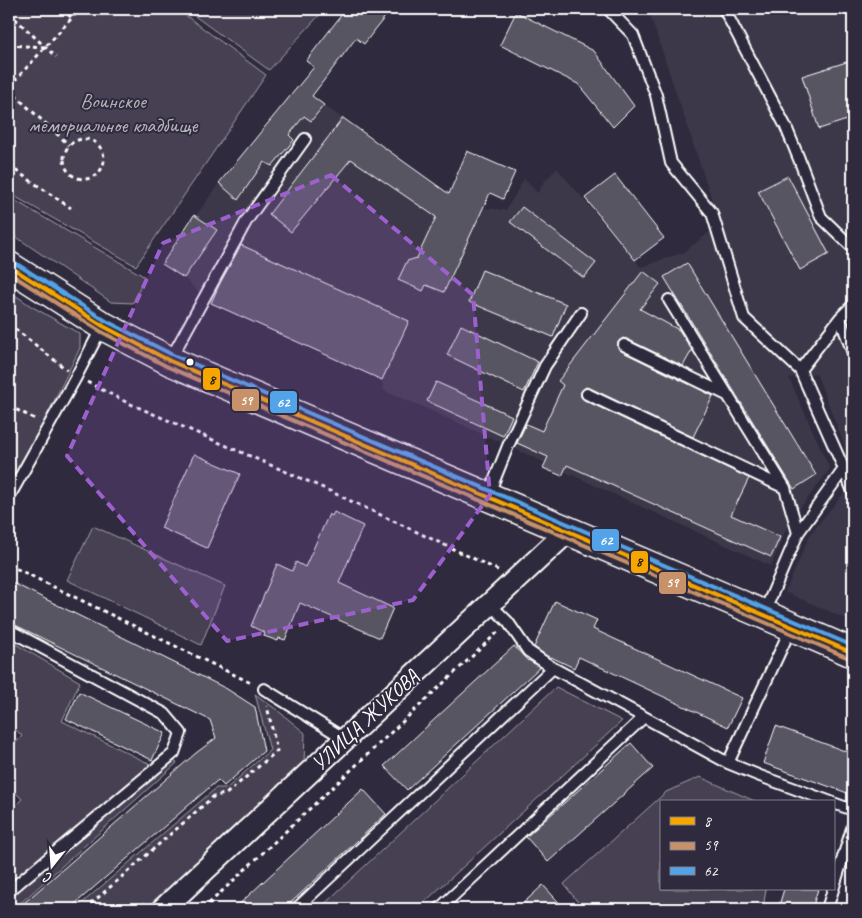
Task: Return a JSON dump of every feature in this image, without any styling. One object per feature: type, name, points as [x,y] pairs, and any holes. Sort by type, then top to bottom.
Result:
[{"type":"main road","points":[[9,266],[103,326],[170,361],[853,653]]},
{"type":"street","name":"УЛИЦА ЖУКОВА","points":[[163,909],[568,531]]},
{"type":"lane","points":[[608,9],[633,35],[656,95],[671,163],[712,214],[744,318],[800,370],[853,492]]},
{"type":"lane","points":[[724,9],[786,127],[821,217],[853,248]]},
{"type":"lane","points":[[170,361],[247,220],[305,139]]},
{"type":"lane","points":[[669,300],[786,488],[798,533]]},
{"type":"lane","points":[[800,370],[840,318],[853,305]]},
{"type":"lane","points":[[488,497],[508,446],[545,366],[580,313]]},
{"type":"lane","points":[[840,318],[853,353]]},
{"type":"lane","points":[[9,497],[103,326]]},
{"type":"lane","points":[[624,345],[729,397]]},
{"type":"lane","points":[[587,394],[786,488]]},
{"type":"lane","points":[[764,614],[798,533],[844,469]]},
{"type":"lane","points":[[490,604],[508,622],[528,651],[553,668],[728,763],[826,800]]},
{"type":"lane","points":[[728,763],[792,626]]},
{"type":"lane","points":[[9,630],[165,714],[181,733],[174,753],[9,891]]},
{"type":"lane","points":[[296,909],[553,668]]},
{"type":"lane","points":[[264,689],[345,740]]},
{"type":"lane","points":[[439,909],[644,717]]},
{"type":"lane","points":[[834,803],[853,810]]},
{"type":"lane","points":[[834,886],[853,825]]},
{"type":"lane","points":[[827,909],[833,890]]},
{"type":"path","points":[[62,9],[72,18]]},
{"type":"path","points":[[69,145],[9,89],[80,9]]},
{"type":"path","points":[[9,13],[56,56]]},
{"type":"path","points":[[9,45],[45,47]]},
{"type":"path","points":[[84,139],[96,143],[103,153],[104,159],[100,171],[95,176],[83,180],[71,175],[66,170],[64,163],[64,157],[69,145],[84,139]]},
{"type":"path","points":[[9,166],[71,208]]},
{"type":"path","points":[[9,324],[76,377],[126,402],[321,487],[516,579]]},
{"type":"path","points":[[9,406],[49,425]]},
{"type":"path","points":[[203,909],[508,622]]},
{"type":"highlighted area","points":[[331,175],[473,295],[490,495],[413,600],[227,641],[67,456],[163,243]]},
{"type":"shaded area","points":[[648,9],[853,9],[853,467],[816,373],[789,378],[830,469],[788,524],[771,566],[421,406],[384,391],[382,380],[211,303],[184,278],[162,264],[219,183],[298,87],[446,191],[483,208],[506,210],[524,179],[538,193],[543,183],[557,168],[641,267],[684,252],[720,224]]},
{"type":"shaded area","points":[[853,482],[853,622],[785,592],[811,533]]},
{"type":"green space","name":"Воинское мемориальное кладбище","points":[[9,9],[177,9],[266,75],[136,266],[9,193]]},
{"type":"green space","points":[[185,9],[325,9],[269,70]]},
{"type":"green space","points":[[9,197],[145,277],[133,303],[111,302],[9,232]]},
{"type":"green space","points":[[9,291],[80,334],[80,348],[30,450],[9,486]]},
{"type":"green space","points":[[93,526],[225,586],[201,645],[67,580]]},
{"type":"green space","points":[[9,640],[80,682],[62,721],[152,765],[163,753],[177,763],[14,909],[9,909],[9,812],[22,799],[9,786],[9,750],[22,736],[9,723]]},
{"type":"green space","points":[[556,687],[622,721],[417,909],[319,909]]},
{"type":"green space","points":[[255,694],[305,733],[304,764],[149,909],[75,909],[216,788],[227,788],[270,750]]},
{"type":"green space","points":[[700,777],[752,800],[660,800],[660,890],[766,890],[763,909],[583,909],[564,884],[666,792]]},
{"type":"building","points":[[346,9],[391,9],[364,44],[356,38],[312,96],[324,105],[311,121],[304,116],[289,135],[294,140],[272,166],[264,162],[238,200],[219,183],[314,67],[306,61]]},
{"type":"building","points":[[516,12],[594,51],[634,106],[613,127],[578,84],[500,45]]},
{"type":"building","points":[[853,60],[853,118],[819,129],[802,76]]},
{"type":"building","points":[[343,118],[449,194],[467,151],[515,172],[503,199],[490,193],[444,292],[426,285],[423,291],[398,280],[407,261],[417,258],[436,217],[351,159],[291,232],[269,214]]},
{"type":"building","points":[[615,175],[664,238],[635,260],[585,198]]},
{"type":"building","points":[[788,176],[829,254],[800,270],[758,191]]},
{"type":"building","points":[[522,207],[596,263],[584,278],[510,222]]},
{"type":"building","points":[[194,215],[217,230],[184,278],[162,264]]},
{"type":"building","points":[[241,245],[409,321],[382,380],[211,303]]},
{"type":"building","points":[[687,263],[816,475],[794,489],[664,277]]},
{"type":"building","points":[[482,270],[566,304],[553,337],[469,302]]},
{"type":"building","points":[[643,271],[660,284],[640,309],[679,330],[692,350],[683,366],[627,339],[623,338],[620,340],[617,346],[621,351],[713,396],[693,437],[590,388],[586,387],[583,389],[581,397],[749,478],[731,515],[780,537],[771,557],[567,465],[562,476],[543,468],[548,457],[517,443],[526,424],[542,431],[563,385],[558,381]]},
{"type":"building","points":[[461,325],[538,362],[524,392],[447,355]]},
{"type":"building","points":[[436,382],[512,416],[503,436],[427,401]]},
{"type":"building","points":[[194,454],[240,474],[207,548],[161,528]]},
{"type":"building","points":[[334,512],[363,526],[339,583],[393,608],[380,638],[300,603],[285,640],[279,638],[278,641],[264,636],[265,633],[251,626],[277,564],[292,571],[296,562],[305,567],[329,514],[332,516]]},
{"type":"building","points":[[9,581],[227,689],[255,707],[264,751],[224,786],[218,780],[69,909],[17,909],[196,753],[216,738],[210,720],[9,622]]},
{"type":"building","points":[[555,601],[597,620],[593,629],[742,698],[728,727],[579,657],[574,668],[550,658],[534,647]]},
{"type":"building","points":[[514,646],[528,661],[540,667],[407,790],[384,766]]},
{"type":"building","points":[[79,692],[165,733],[152,760],[66,719]]},
{"type":"building","points":[[776,726],[853,754],[853,795],[763,763]]},
{"type":"building","points":[[631,743],[653,768],[548,862],[526,837]]},
{"type":"building","points":[[363,789],[386,814],[284,909],[234,909]]},
{"type":"building","points":[[543,885],[565,909],[517,909]]},
{"type":"building","points":[[784,890],[818,890],[812,909],[778,909]]},
{"type":"transit line","name":"62","points":[[12,261],[106,321],[173,355],[853,646]]},
{"type":"transit line","name":"8","points":[[9,266],[103,326],[170,361],[853,653]]},
{"type":"transit line","name":"59","points":[[9,273],[100,331],[168,367],[851,659]]}]
